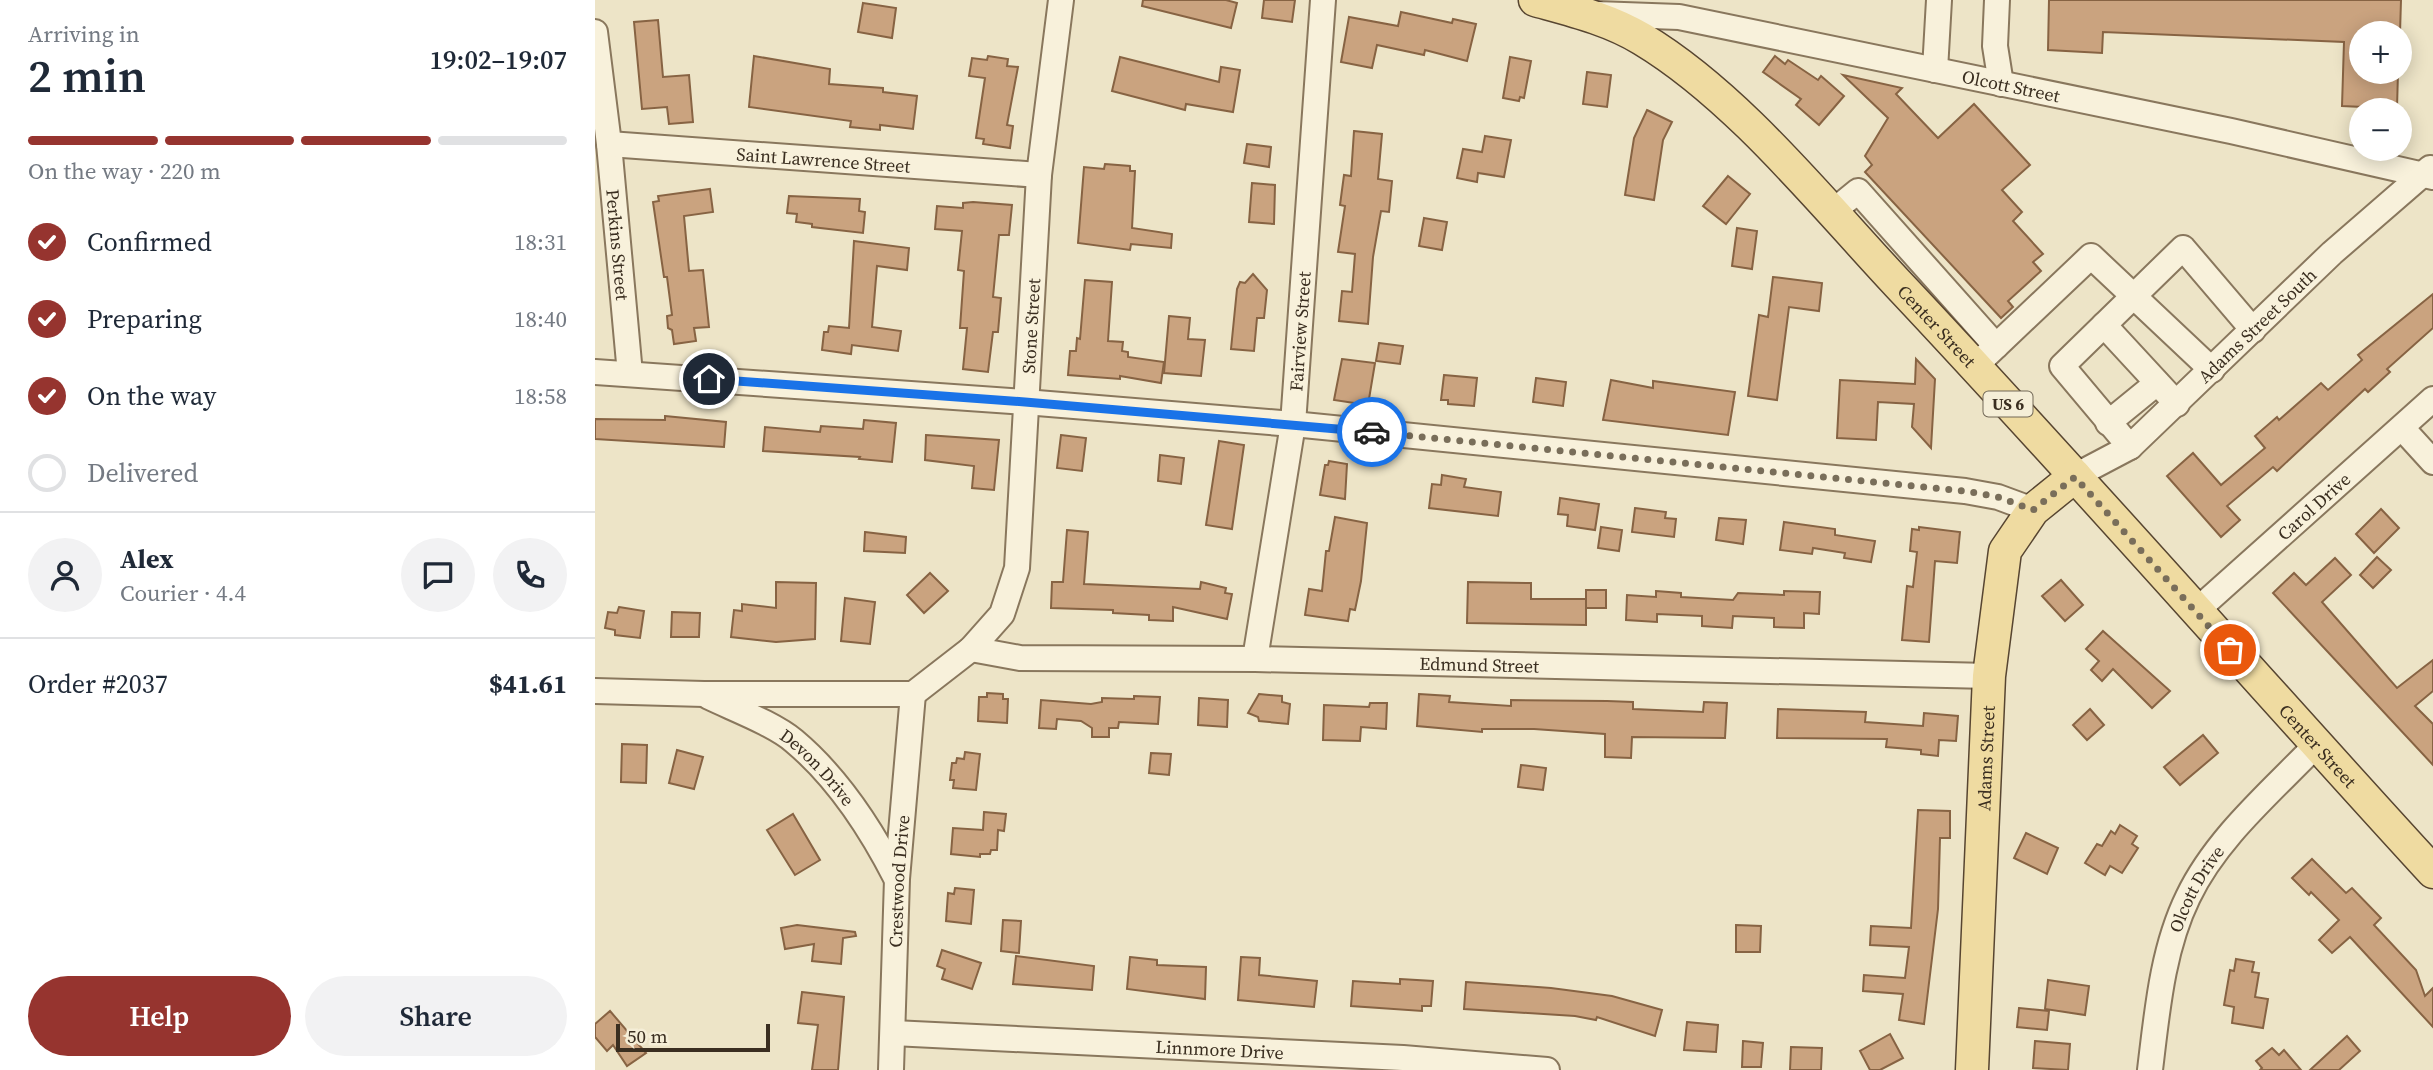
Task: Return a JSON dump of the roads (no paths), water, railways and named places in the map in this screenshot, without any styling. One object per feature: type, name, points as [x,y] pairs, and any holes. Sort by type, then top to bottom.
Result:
[{"type":"main road","name":"Center Street","points":[[1535,0],[1585,14],[1642,38],[1697,79],[1770,148],[1831,213],[1985,356],[2075,477],[2433,872]]},
{"type":"main road","name":"Adams Street","points":[[1972,1070],[1989,676],[2005,551],[2033,510],[2075,477]]},
{"type":"street","name":"Stone Street","points":[[913,694],[971,649],[1002,614],[1017,568],[1039,175],[1061,0]]},
{"type":"street","name":"Fairview Street","points":[[1255,660],[1293,424],[1323,0]]},
{"type":"street","points":[[1935,70],[1939,0]]},
{"type":"street","points":[[1997,0],[1995,46],[2001,84]]},
{"type":"street","name":"Olcott Street","points":[[1585,14],[1679,18],[2430,173]]},
{"type":"street","name":"Perkins Street","points":[[595,32],[609,144],[630,374]]},
{"type":"street","name":"Saint Lawrence Street","points":[[609,144],[1039,175]]},
{"type":"street","name":"Adams Street South","points":[[2075,477],[2130,447],[2332,253],[2430,173]]},
{"type":"street","points":[[2130,447],[2062,366],[2134,299],[2183,248],[2253,330]]},
{"type":"street","points":[[1985,356],[2091,256],[2212,370]]},
{"type":"street","points":[[2104,325],[2177,404]]},
{"type":"street","points":[[595,372],[1293,424],[1965,491],[1998,497],[2033,510]]},
{"type":"street","points":[[2108,423],[2157,383]]},
{"type":"street","name":"Carol Drive","points":[[2195,612],[2433,399]]},
{"type":"street","points":[[2402,428],[2433,462]]},
{"type":"street","name":"Edmund Street","points":[[971,649],[1020,657],[1989,676]]},
{"type":"street","name":"Devon Drive","points":[[595,691],[913,694]]},
{"type":"street","name":"Devon Drive","points":[[704,694],[793,740],[841,790],[877,841],[897,879]]},
{"type":"street","name":"Crestwood Drive","points":[[891,1070],[897,879],[913,694]]},
{"type":"street","name":"Olcott Drive","points":[[2151,1069],[2169,954],[2188,896],[2221,845],[2316,745]]},
{"type":"street","name":"Linnmore Drive","points":[[893,1033],[1403,1058],[1547,1070]]}]
